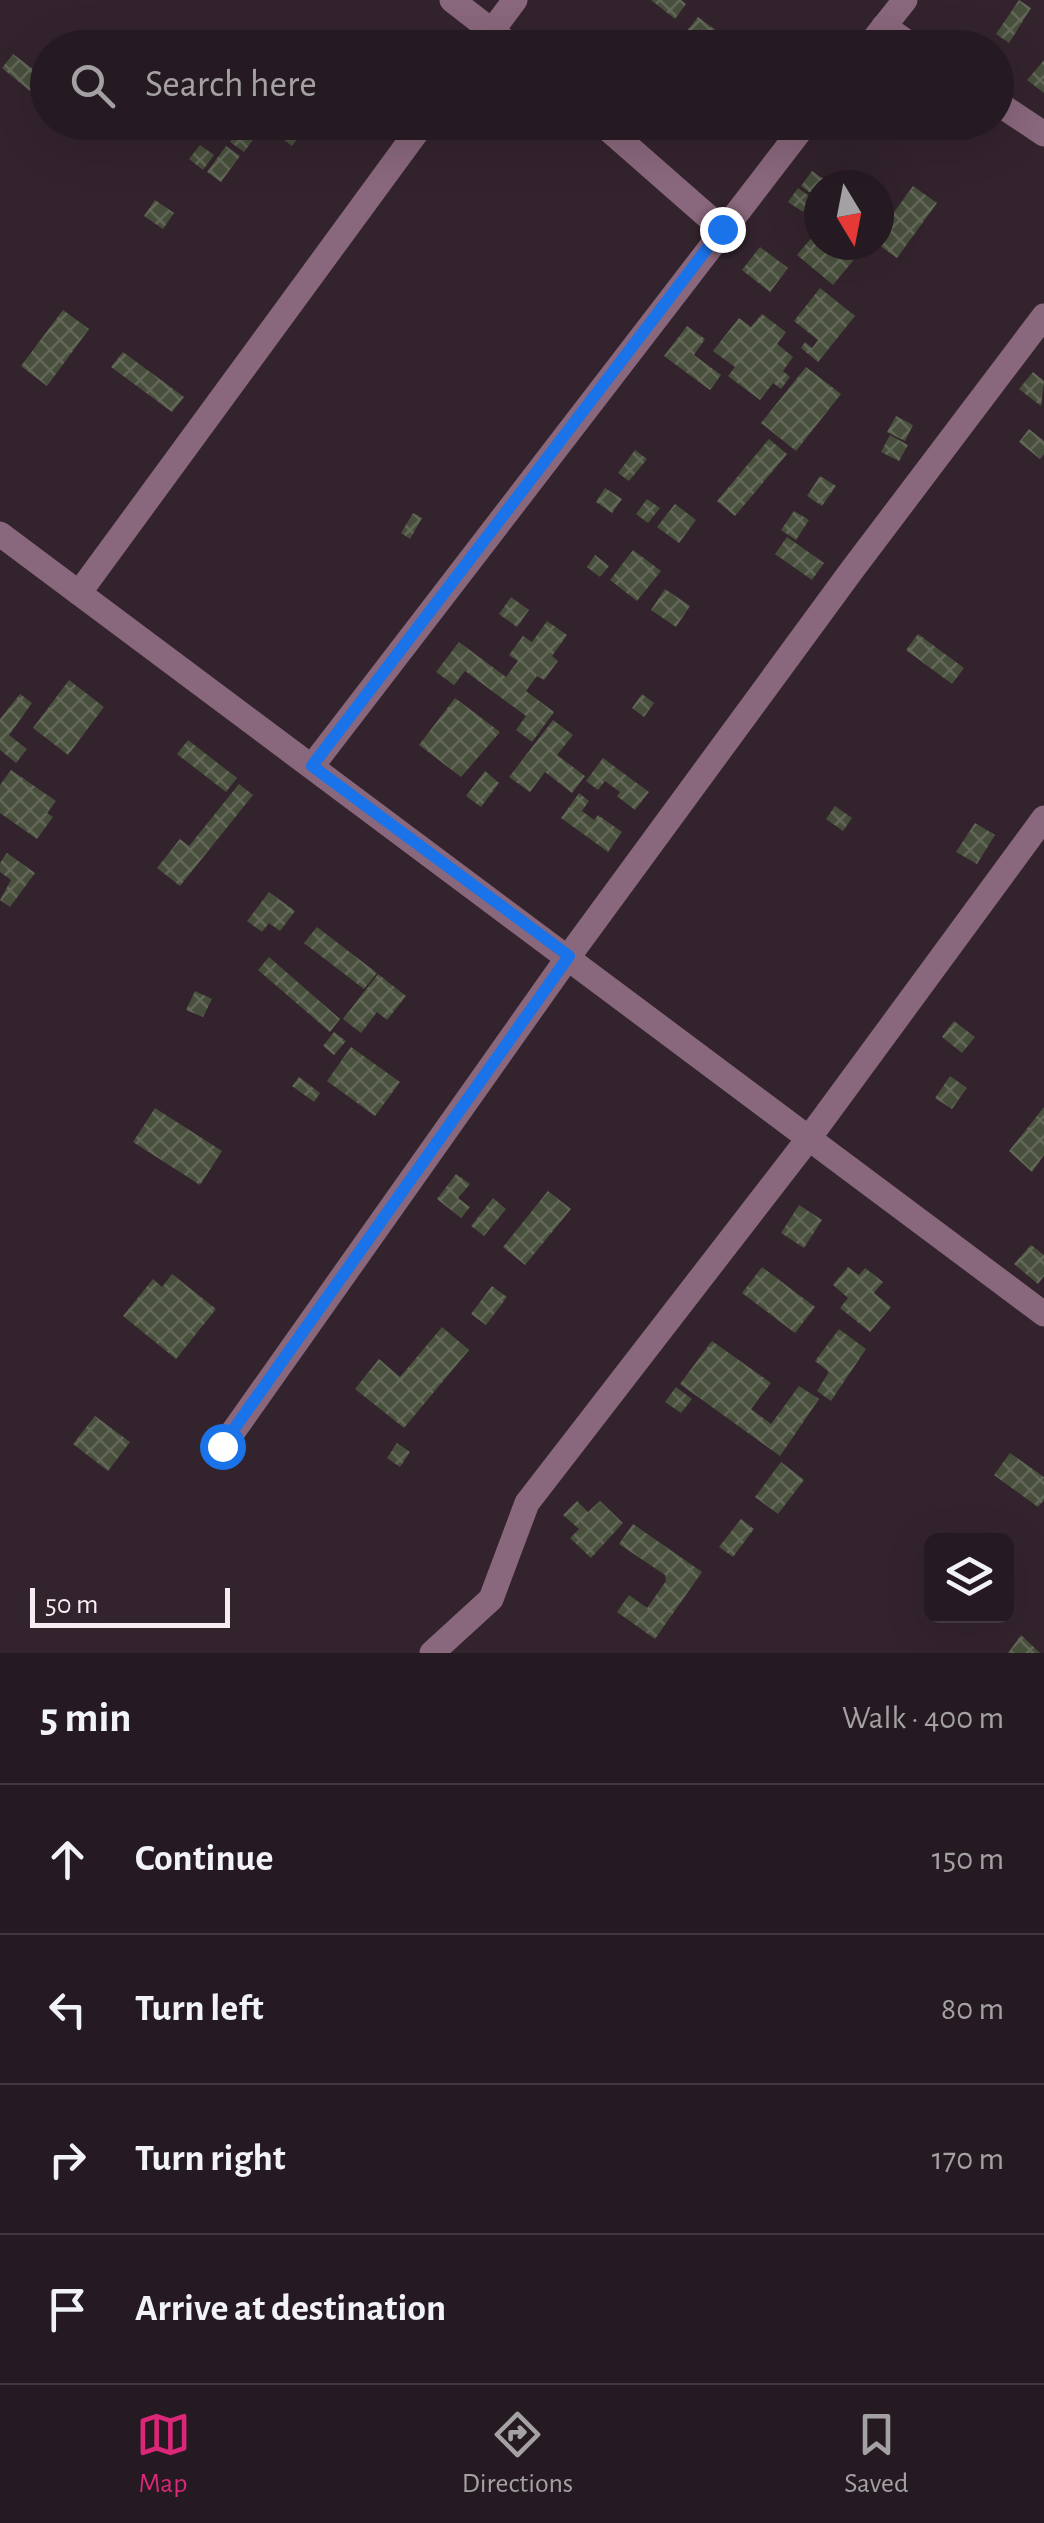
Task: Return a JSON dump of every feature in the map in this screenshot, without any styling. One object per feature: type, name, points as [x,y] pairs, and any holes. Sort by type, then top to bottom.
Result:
[{"type":"street","points":[[452,0],[479,30]]},
{"type":"street","points":[[492,30],[515,0]]},
{"type":"street","points":[[881,30],[905,0]]},
{"type":"street","points":[[884,26],[890,30]]},
{"type":"street","points":[[1014,114],[1044,134]]},
{"type":"street","points":[[79,593],[411,140]]},
{"type":"street","points":[[621,140],[722,229]]},
{"type":"street","points":[[312,766],[793,140]]},
{"type":"street","points":[[222,1446],[569,956],[1044,316]]},
{"type":"street","points":[[0,534],[1044,1314]]},
{"type":"street","points":[[432,1653],[491,1598],[527,1503],[809,1138],[1044,818]]},
{"type":"building","points":[[651,0],[681,0],[686,4],[675,19]]},
{"type":"building","points":[[1019,0],[1031,8],[1014,35],[1014,30],[999,30]]},
{"type":"building","points":[[698,17],[716,30],[688,30]]},
{"type":"building","points":[[13,54],[30,67],[30,91],[2,68]]},
{"type":"building","points":[[1044,60],[1044,93],[1027,80]]},
{"type":"building","points":[[231,140],[253,140],[244,152]]},
{"type":"building","points":[[200,145],[214,155],[203,170],[189,159]]},
{"type":"building","points":[[226,146],[240,156],[221,182],[207,172]]},
{"type":"building","points":[[913,186],[937,203],[897,258],[894,256],[894,212]]},
{"type":"building","points":[[798,188],[804,192],[803,212],[788,202]]},
{"type":"building","points":[[155,200],[174,213],[163,229],[144,216]]},
{"type":"building","points":[[760,247],[788,268],[770,292],[742,270]]},
{"type":"building","points":[[804,247],[804,260],[854,260],[833,285],[797,255]]},
{"type":"building","points":[[820,288],[855,316],[818,362],[801,348],[805,342],[812,348],[818,340],[794,321]]},
{"type":"building","points":[[63,310],[89,329],[47,386],[21,366]]},
{"type":"building","points":[[762,314],[786,332],[777,344],[793,357],[783,371],[790,377],[781,389],[773,383],[760,400],[728,376],[735,367],[713,351],[739,318],[751,327]]},
{"type":"building","points":[[687,326],[705,339],[694,355],[721,375],[710,390],[664,356]]},
{"type":"building","points":[[123,352],[184,397],[172,412],[111,367]]},
{"type":"building","points":[[806,367],[841,394],[796,451],[761,423]]},
{"type":"building","points":[[1033,372],[1044,381],[1041,406],[1019,389]]},
{"type":"building","points":[[896,416],[913,425],[905,441],[887,432]]},
{"type":"building","points":[[1029,429],[1044,441],[1040,459],[1019,442]]},
{"type":"building","points":[[890,435],[908,445],[899,461],[881,452]]},
{"type":"building","points":[[769,439],[787,454],[735,516],[717,501]]},
{"type":"building","points":[[635,450],[647,459],[629,481],[618,473]]},
{"type":"building","points":[[820,476],[836,486],[822,506],[807,496]]},
{"type":"building","points":[[605,488],[622,499],[612,513],[596,502]]},
{"type":"building","points":[[647,499],[660,508],[648,523],[636,514]]},
{"type":"building","points":[[675,504],[696,520],[679,543],[657,527]]},
{"type":"building","points":[[794,511],[809,520],[796,540],[781,530]]},
{"type":"building","points":[[413,513],[422,518],[410,539],[401,533]]},
{"type":"building","points":[[787,537],[824,563],[812,580],[775,554]]},
{"type":"building","points":[[633,550],[661,571],[637,601],[610,580]]},
{"type":"building","points":[[595,555],[609,566],[600,577],[587,567]]},
{"type":"building","points":[[665,589],[690,606],[676,627],[651,610]]},
{"type":"building","points":[[511,597],[529,610],[517,627],[499,614]]},
{"type":"building","points":[[547,621],[567,635],[552,656],[558,661],[544,680],[537,676],[526,691],[554,712],[532,742],[516,730],[526,716],[465,671],[454,685],[436,672],[459,642],[506,677],[518,661],[509,655],[523,636],[532,642]]},
{"type":"building","points":[[918,634],[964,668],[952,684],[906,650]]},
{"type":"building","points":[[69,680],[104,707],[68,755],[33,728]]},
{"type":"building","points":[[20,694],[32,703],[9,735],[27,749],[16,763],[0,750],[0,719]]},
{"type":"building","points":[[642,694],[654,703],[644,717],[632,708]]},
{"type":"building","points":[[455,698],[500,732],[461,777],[419,745]]},
{"type":"building","points":[[553,720],[573,735],[557,755],[585,776],[572,793],[545,772],[530,792],[509,777]]},
{"type":"building","points":[[188,740],[237,778],[226,792],[177,754]]},
{"type":"building","points":[[603,758],[649,792],[635,810],[605,781],[598,790],[586,781]]},
{"type":"building","points":[[11,770],[56,801],[47,813],[53,817],[37,839],[0,813],[0,785]]},
{"type":"building","points":[[485,771],[499,783],[481,807],[466,796]]},
{"type":"building","points":[[239,784],[253,795],[180,886],[157,868],[180,839],[189,846]]},
{"type":"building","points":[[579,793],[589,801],[582,811],[594,820],[598,815],[622,832],[608,852],[561,818]]},
{"type":"building","points":[[835,806],[852,818],[843,831],[826,819]]},
{"type":"building","points":[[975,823],[995,835],[977,864],[956,852]]},
{"type":"building","points":[[7,853],[35,873],[10,907],[0,900],[11,880],[0,872],[0,863]]},
{"type":"building","points":[[269,892],[295,911],[280,931],[269,923],[262,932],[247,921]]},
{"type":"building","points":[[317,927],[377,973],[364,989],[304,943]]},
{"type":"building","points":[[269,957],[340,1019],[330,1032],[258,970]]},
{"type":"building","points":[[378,974],[406,996],[387,1020],[377,1012],[361,1033],[343,1019]]},
{"type":"building","points":[[195,991],[212,999],[203,1017],[186,1010]]},
{"type":"building","points":[[954,1021],[975,1037],[962,1053],[942,1037]]},
{"type":"building","points":[[334,1032],[346,1041],[334,1055],[323,1046]]},
{"type":"building","points":[[351,1047],[400,1082],[375,1116],[327,1081]]},
{"type":"building","points":[[950,1076],[967,1088],[952,1109],[935,1098]]},
{"type":"building","points":[[299,1077],[320,1093],[314,1102],[292,1086]]},
{"type":"building","points":[[1044,1107],[1044,1155],[1032,1172],[1009,1151]]},
{"type":"building","points":[[155,1108],[222,1151],[200,1185],[133,1142]]},
{"type":"building","points":[[456,1174],[470,1184],[458,1198],[470,1207],[461,1218],[437,1199]]},
{"type":"building","points":[[548,1191],[571,1209],[525,1265],[503,1247]]},
{"type":"building","points":[[493,1198],[506,1209],[484,1236],[471,1226]]},
{"type":"building","points":[[799,1205],[822,1220],[804,1248],[781,1233]]},
{"type":"building","points":[[1031,1245],[1044,1255],[1044,1276],[1038,1284],[1014,1264]]},
{"type":"building","points":[[762,1267],[815,1307],[795,1333],[742,1293]]},
{"type":"building","points":[[848,1267],[859,1275],[865,1268],[883,1282],[874,1293],[891,1307],[870,1332],[840,1308],[848,1298],[833,1285]]},
{"type":"building","points":[[172,1274],[216,1309],[176,1359],[123,1316],[153,1279],[162,1287]]},
{"type":"building","points":[[492,1286],[507,1297],[486,1325],[471,1314]]},
{"type":"building","points":[[442,1327],[469,1350],[404,1428],[355,1389],[379,1359],[400,1377]]},
{"type":"building","points":[[839,1329],[866,1349],[831,1401],[817,1391],[829,1372],[815,1361]]},
{"type":"building","points":[[712,1341],[771,1383],[751,1409],[771,1424],[799,1386],[819,1399],[780,1456],[680,1384]]},
{"type":"building","points":[[676,1387],[692,1399],[681,1413],[665,1402]]},
{"type":"building","points":[[95,1416],[130,1442],[108,1471],[73,1444]]},
{"type":"building","points":[[397,1443],[410,1452],[400,1467],[387,1458]]},
{"type":"building","points":[[1010,1453],[1044,1477],[1044,1500],[1038,1507],[994,1475]]},
{"type":"building","points":[[781,1462],[804,1480],[778,1514],[755,1497]]},
{"type":"building","points":[[577,1501],[588,1512],[600,1501],[623,1523],[591,1558],[570,1538],[579,1529],[563,1515]]},
{"type":"building","points":[[741,1519],[754,1529],[733,1557],[719,1547]]},
{"type":"building","points":[[633,1524],[702,1572],[655,1639],[617,1612],[629,1595],[647,1608],[666,1581],[665,1575],[619,1544]]},
{"type":"building","points":[[1021,1635],[1040,1653],[1008,1653]]},
{"type":"route","points":[[222,1446],[569,956],[312,766],[722,229]]}]
